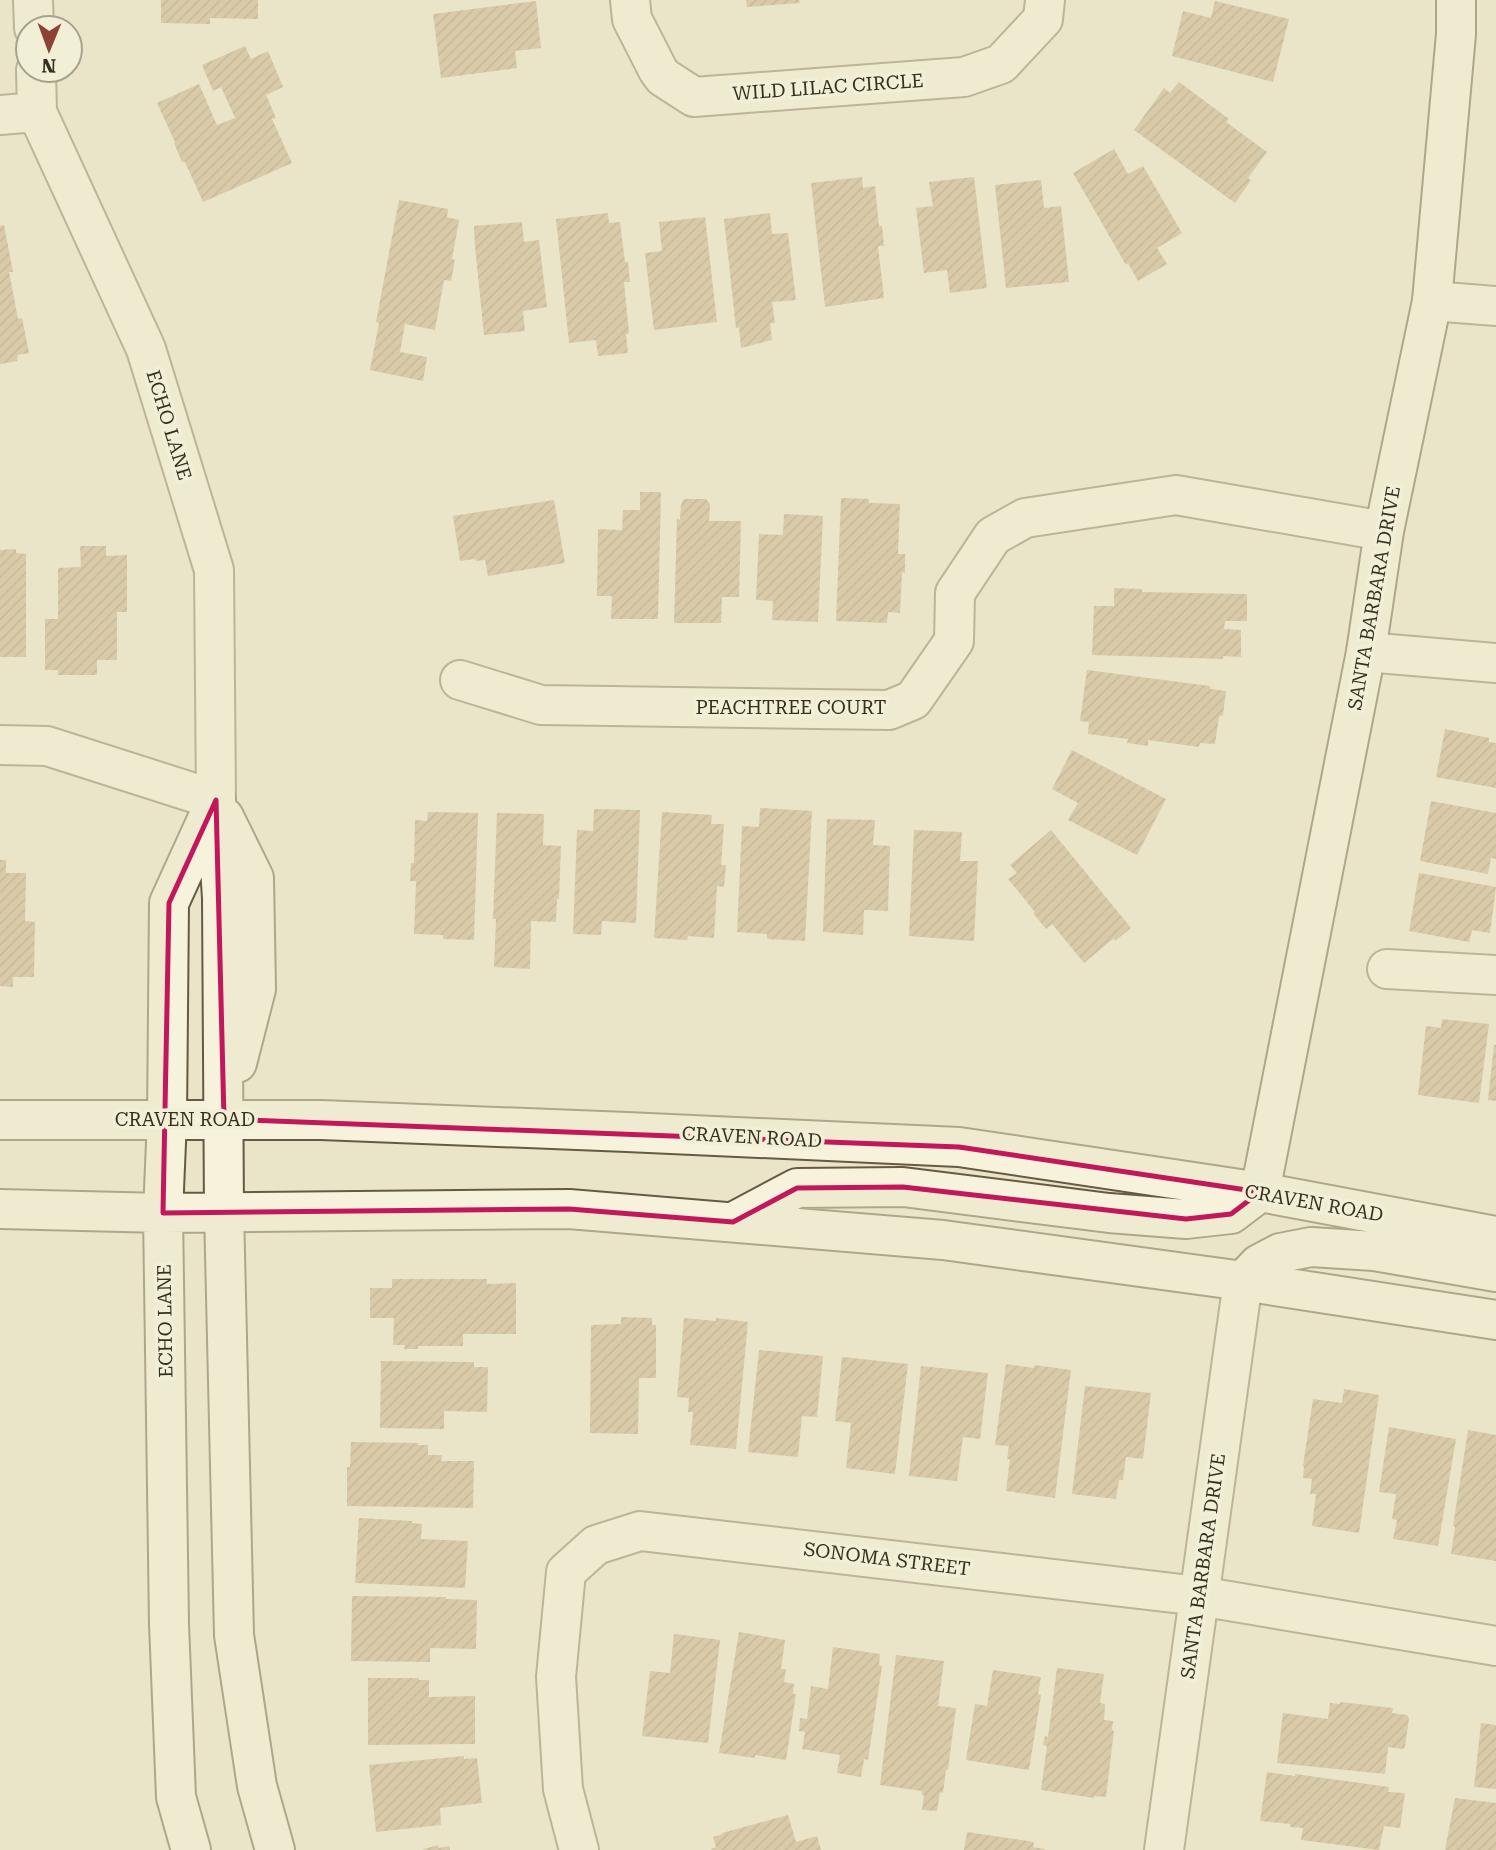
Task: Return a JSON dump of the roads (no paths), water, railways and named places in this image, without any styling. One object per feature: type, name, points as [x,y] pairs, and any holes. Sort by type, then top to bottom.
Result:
[{"type":"street","name":"WILD LILAC CIRCLE","points":[[630,0],[632,19],[658,70],[663,77],[694,97],[964,77],[1001,64],[1043,19],[1045,0]]},
{"type":"street","name":"SANTA BARBARA DRIVE","points":[[1260,1192],[1366,652],[1384,531],[1432,302],[1456,34],[1456,0]]},
{"type":"street","name":"ECHO LANE","points":[[31,84],[19,114],[146,349],[214,570],[216,800],[169,903],[167,1119],[163,1213],[169,1624],[176,1797],[191,1850]]},
{"type":"street","points":[[1432,302],[1496,306]]},
{"type":"street","name":"PEACHTREE COURT","points":[[460,680],[541,705],[889,710],[912,700],[954,641],[955,593],[993,536],[1025,518],[1176,495],[1384,531]]},
{"type":"street","points":[[1366,652],[1496,663]]},
{"type":"street","points":[[0,745],[47,746],[216,800]]},
{"type":"street","name":"ECHO LANE","points":[[216,800],[254,878],[256,989],[223,1119],[224,1211],[234,1635],[257,1786],[275,1850]]},
{"type":"street","points":[[1387,969],[1496,975]]},
{"type":"street","name":"CRAVEN ROAD","points":[[0,1120],[321,1120],[959,1147],[1260,1192],[1496,1236]]},
{"type":"street","points":[[733,1223],[797,1188],[903,1187],[1109,1213],[1186,1219],[1231,1214],[1260,1192]]},
{"type":"street","points":[[0,1209],[163,1213],[569,1209],[943,1240],[1243,1281],[1496,1320]]},
{"type":"street","points":[[1243,1281],[1259,1264],[1280,1253],[1311,1247],[1374,1251],[1496,1272]]},
{"type":"street","name":"SANTA BARBARA DRIVE","points":[[1164,1850],[1243,1281]]},
{"type":"street","name":"SONOMA STREET","points":[[579,1850],[563,1788],[556,1677],[566,1572],[596,1545],[640,1531],[1199,1595],[1496,1646]]}]
